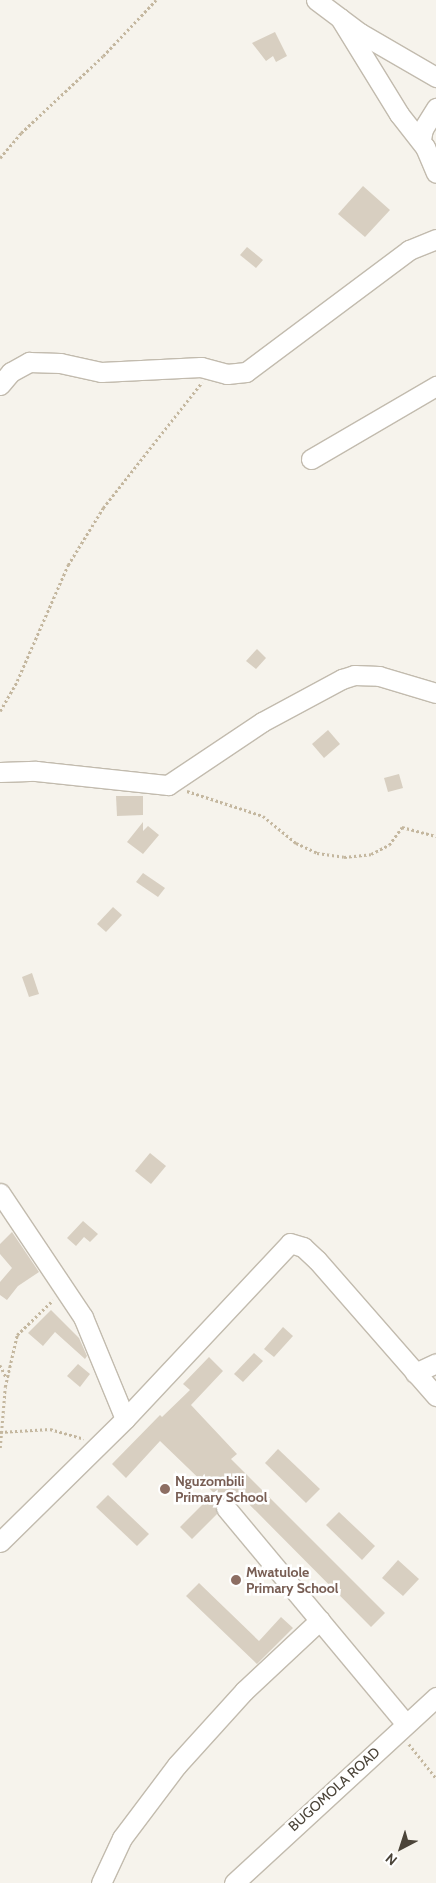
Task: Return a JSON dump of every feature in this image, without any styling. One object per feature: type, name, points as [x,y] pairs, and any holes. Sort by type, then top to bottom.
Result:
[{"type":"street","points":[[316,0],[340,18],[436,77]]},
{"type":"street","points":[[340,18],[398,114],[421,139],[436,174]]},
{"type":"street","points":[[421,139],[423,128],[436,108]]},
{"type":"street","points":[[0,385],[11,372],[29,362],[60,363],[101,372],[207,367],[221,373],[235,375],[255,367],[404,253],[436,239]]},
{"type":"street","points":[[311,459],[436,386]]},
{"type":"street","points":[[0,772],[36,771],[168,785],[179,780],[228,743],[262,722],[342,679],[354,675],[378,676],[436,693]]},
{"type":"street","points":[[0,1193],[66,1289],[109,1375],[125,1419]]},
{"type":"street","points":[[0,1542],[125,1419],[290,1243],[303,1247],[316,1260],[436,1396]]},
{"type":"street","points":[[415,1372],[436,1363]]},
{"type":"street","points":[[226,1508],[320,1620],[402,1728]]},
{"type":"street","points":[[101,1883],[122,1838],[177,1765],[244,1690],[320,1620]]},
{"type":"street","name":"BUGOMOLA ROAD","points":[[236,1882],[436,1697]]},
{"type":"path","points":[[0,158],[21,133],[103,56],[156,0]]},
{"type":"path","points":[[0,711],[17,681],[68,565],[103,508],[193,390],[204,380],[221,373]]},
{"type":"path","points":[[168,785],[264,816],[296,843],[317,853],[344,857],[371,854],[389,845],[402,827],[436,836]]},
{"type":"path","points":[[0,1448],[6,1379],[18,1332],[66,1289]]},
{"type":"path","points":[[0,1365],[6,1379]]},
{"type":"path","points":[[0,1418],[2,1423]]},
{"type":"path","points":[[1,1432],[50,1429],[98,1446]]},
{"type":"path","points":[[402,1728],[436,1778]]},
{"type":"building","points":[[275,32],[287,56],[276,62],[273,56],[266,61],[252,43]]},
{"type":"building","points":[[363,186],[390,210],[365,237],[338,214]]},
{"type":"building","points":[[247,247],[263,260],[256,268],[240,255]]},
{"type":"building","points":[[257,649],[266,658],[256,669],[246,661]]},
{"type":"building","points":[[328,730],[340,744],[324,758],[312,744]]},
{"type":"building","points":[[399,774],[403,788],[388,792],[384,778]]},
{"type":"building","points":[[116,796],[143,796],[143,815],[117,816]]},
{"type":"building","points":[[143,822],[143,831],[148,826],[159,835],[143,854],[127,842]]},
{"type":"building","points":[[143,873],[165,888],[158,897],[136,882]]},
{"type":"building","points":[[113,907],[122,915],[106,932],[97,924]]},
{"type":"building","points":[[32,973],[39,994],[29,997],[22,977]]},
{"type":"building","points":[[150,1153],[166,1166],[151,1184],[135,1171]]},
{"type":"building","points":[[83,1221],[98,1234],[90,1242],[84,1237],[76,1246],[67,1238]]},
{"type":"building","points":[[12,1232],[39,1272],[18,1286],[7,1300],[0,1295],[0,1282],[12,1268],[0,1254],[0,1244]]},
{"type":"building","points":[[51,1310],[79,1338],[87,1356],[85,1359],[55,1332],[43,1346],[28,1333]]},
{"type":"building","points":[[283,1327],[293,1336],[274,1357],[264,1349]]},
{"type":"building","points":[[254,1353],[263,1361],[243,1382],[234,1374]]},
{"type":"building","points":[[209,1357],[223,1371],[191,1405],[237,1454],[231,1459],[385,1613],[371,1627],[238,1493],[232,1499],[218,1500],[215,1505],[217,1514],[192,1539],[180,1527],[214,1493],[160,1441],[126,1478],[112,1464],[160,1415],[162,1417],[190,1390],[183,1384]]},
{"type":"building","points":[[78,1364],[90,1374],[80,1387],[67,1376]]},
{"type":"building","points":[[278,1449],[320,1489],[306,1503],[265,1463]]},
{"type":"building","points":[[108,1495],[149,1534],[137,1546],[96,1507]]},
{"type":"building","points":[[339,1512],[375,1546],[362,1560],[326,1525]]},
{"type":"building","points":[[398,1560],[419,1579],[403,1596],[382,1578]]},
{"type":"building","points":[[199,1583],[259,1641],[281,1617],[293,1628],[257,1664],[186,1596]]},
{"type":"place","name":"Nguzombili Primary School","points":[[165,1489]]},
{"type":"place","name":"Mwatulole Primary School","points":[[236,1580]]}]
